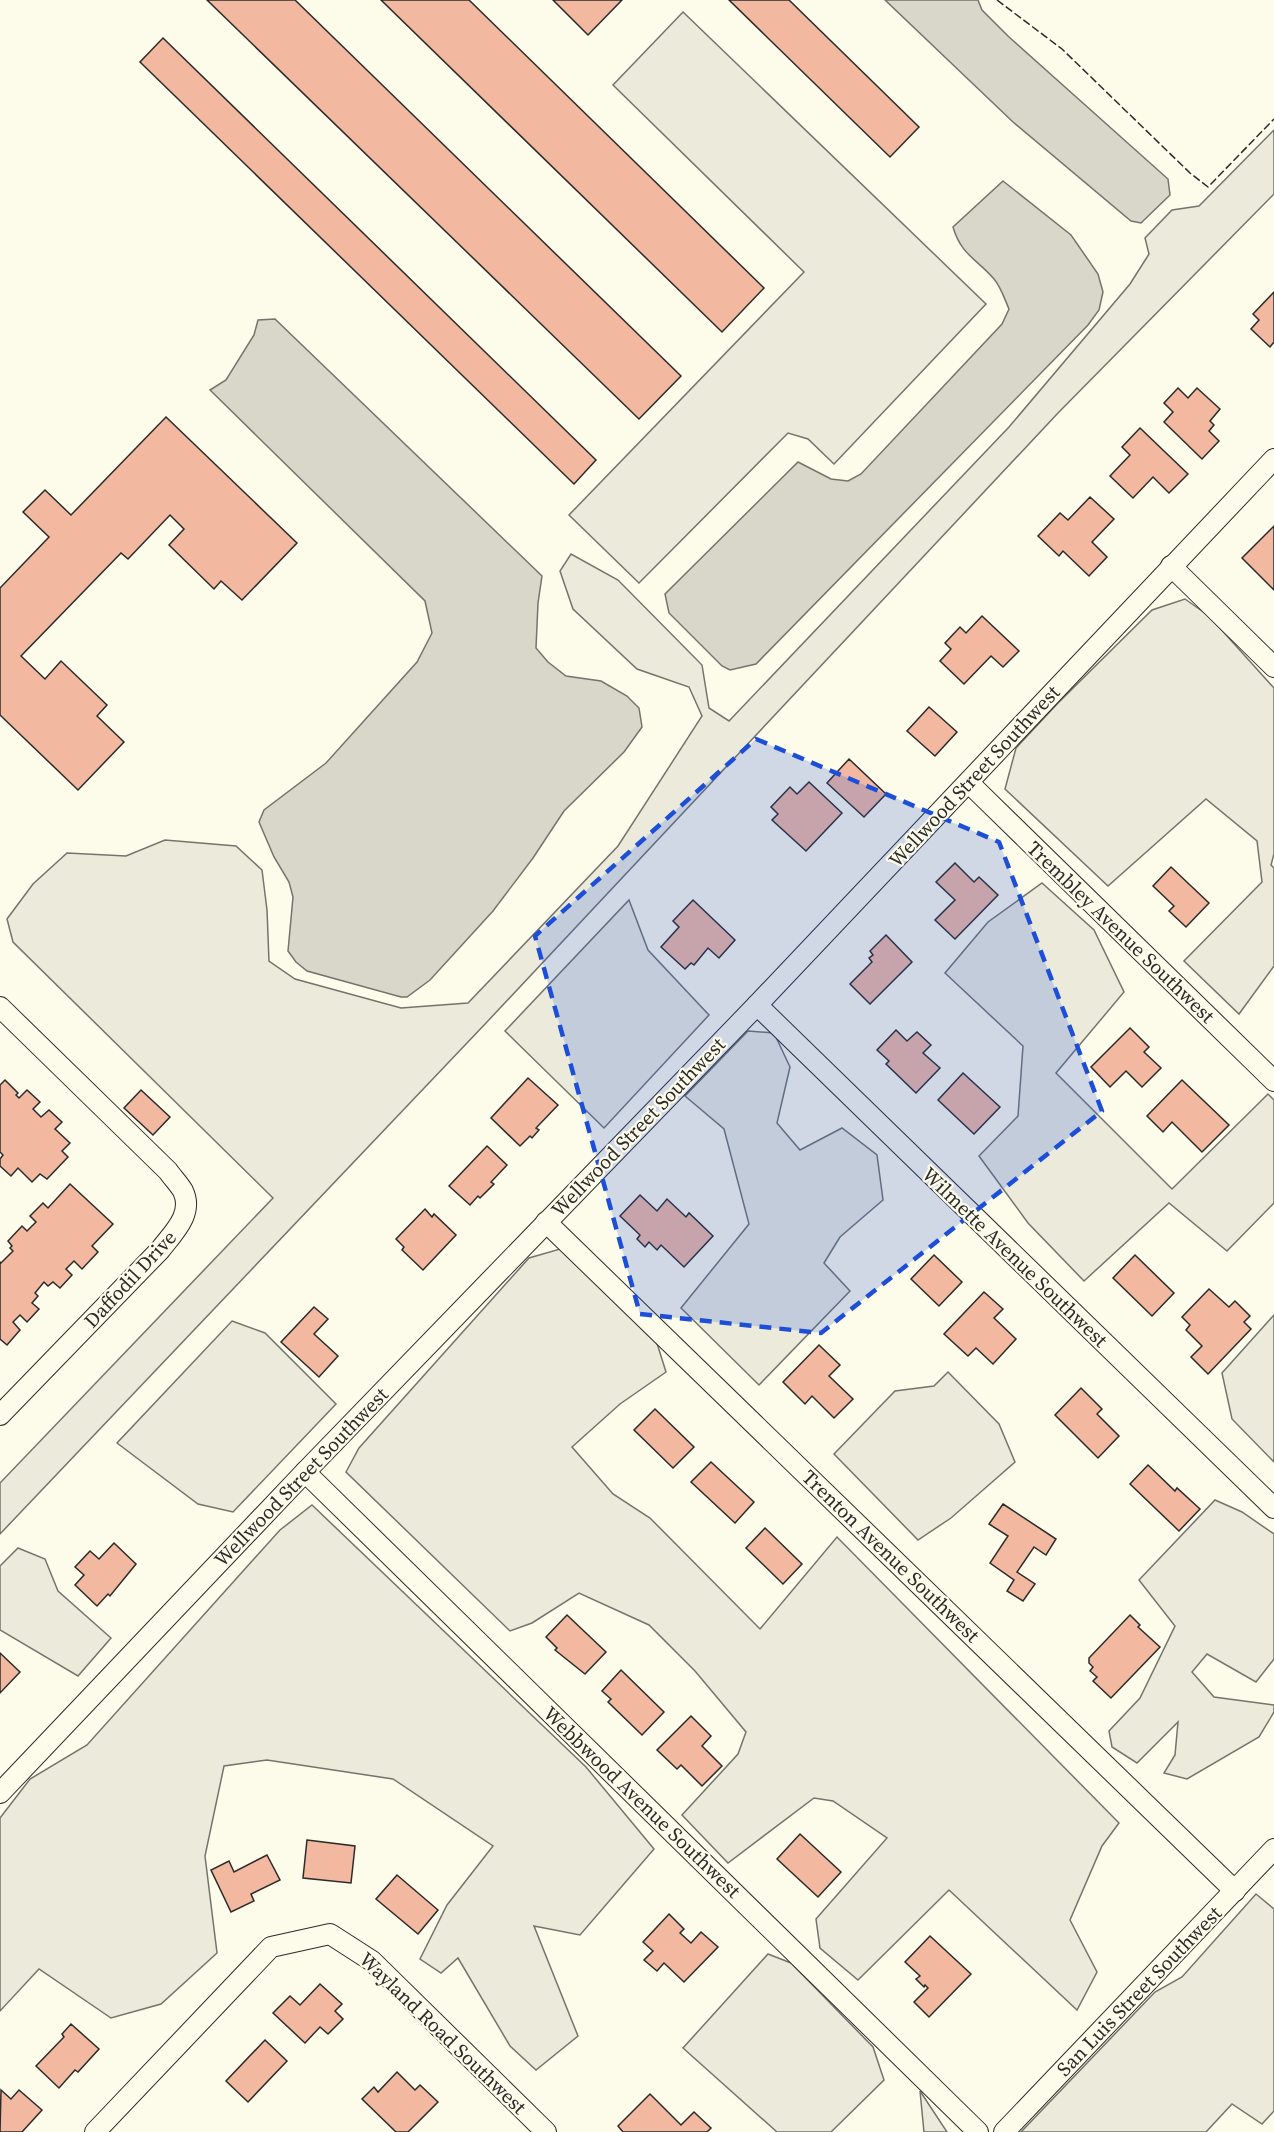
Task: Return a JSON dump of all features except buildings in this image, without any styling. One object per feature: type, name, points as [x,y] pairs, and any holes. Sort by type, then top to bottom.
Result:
[{"type":"street","name":"Wellwood Street Southwest","points":[[0,1793],[305,1472],[757,1005],[969,783],[1170,566],[1274,459]]},
{"type":"street","points":[[1170,566],[1274,667]]},
{"type":"street","name":"Trembley Avenue Southwest","points":[[969,783],[1274,1081]]},
{"type":"street","name":"Wilmette Avenue Southwest","points":[[757,1005],[1274,1508]]},
{"type":"street","name":"Daffodil Drive","points":[[0,1007],[168,1171],[183,1190],[187,1207],[179,1226],[160,1250],[0,1415]]},
{"type":"street","name":"Trenton Avenue Southwest","points":[[546,1222],[1235,1890]]},
{"type":"street","name":"Webbwood Avenue Southwest","points":[[305,1472],[978,2132]]},
{"type":"street","name":"San Luis Street Southwest","points":[[1004,2132],[1274,1849]]},
{"type":"street","name":"Wayland Road Southwest","points":[[95,2132],[271,1947],[330,1934],[372,1961],[546,2132]]},
{"type":"highlighted area","points":[[756,739],[999,842],[1102,1111],[821,1333],[640,1314],[535,936]]},
{"type":"shaded area","points":[[885,0],[978,0],[982,10],[1009,37],[1168,179],[1170,195],[1141,223],[1131,221],[1013,122]]},
{"type":"shaded area","points":[[683,12],[986,304],[834,464],[808,439],[788,433],[639,583],[569,515],[804,272],[613,85]]},
{"type":"shaded area","points":[[1274,130],[1274,194],[1058,413],[486,1023],[0,1534],[0,1483],[273,1198],[13,942],[7,919],[33,884],[67,853],[126,856],[165,840],[236,846],[262,870],[267,910],[269,961],[295,979],[401,1008],[468,1003],[618,846],[702,716],[689,687],[637,669],[573,609],[560,571],[571,554],[618,580],[702,665],[709,708],[729,721],[1009,427],[1130,284],[1149,254],[1145,238],[1172,210],[1199,206]]},
{"type":"shaded area","points":[[1003,181],[1071,235],[1098,274],[1103,292],[1099,310],[1088,325],[756,664],[730,670],[722,666],[669,613],[665,594],[798,462],[831,479],[848,481],[861,474],[1002,324],[1009,309],[1001,290],[994,279],[960,244],[953,227]]},
{"type":"shaded area","points":[[275,319],[542,576],[536,648],[548,662],[566,676],[601,681],[627,696],[639,708],[642,727],[624,752],[564,811],[533,858],[493,911],[430,980],[407,997],[307,971],[296,962],[288,951],[293,897],[289,882],[274,857],[259,822],[264,810],[326,763],[417,662],[432,633],[425,601],[210,390],[226,380],[254,335],[258,320]]},
{"type":"shaded area","points":[[1185,599],[1209,616],[1274,688],[1274,854],[1271,865],[1274,868],[1274,966],[1239,1014],[1184,961],[1262,882],[1257,841],[1206,799],[1108,886],[1005,789],[1016,748],[1058,703],[1152,610]]},
{"type":"shaded area","points":[[1042,883],[1094,930],[1124,992],[1056,1073],[1172,1189],[1268,1094],[1274,1100],[1274,1203],[1227,1251],[1169,1203],[1084,1281],[1028,1223],[979,1156],[1018,1116],[1023,1046],[945,973],[988,922]]},
{"type":"shaded area","points":[[629,900],[648,950],[709,1015],[604,1128],[505,1031]]},
{"type":"shaded area","points":[[748,1031],[774,1033],[790,1067],[777,1123],[800,1150],[842,1128],[877,1155],[883,1200],[840,1237],[824,1263],[850,1291],[759,1385],[681,1308],[749,1224],[724,1129],[685,1096]]},
{"type":"shaded area","points":[[560,1249],[655,1337],[666,1372],[620,1404],[572,1447],[613,1494],[650,1518],[760,1629],[837,1537],[1119,1823],[1102,1846],[1070,1920],[1097,1972],[1077,2010],[949,1890],[858,1980],[820,1948],[816,1919],[887,1838],[833,1801],[814,1798],[728,1863],[682,1815],[738,1754],[746,1732],[695,1671],[649,1625],[579,1593],[532,1623],[510,1631],[346,1472],[359,1448],[529,1258]]},
{"type":"shaded area","points":[[1274,1315],[1274,1462],[1232,1419],[1222,1373]]},
{"type":"shaded area","points":[[232,1321],[265,1333],[336,1404],[233,1512],[198,1504],[117,1443]]},
{"type":"shaded area","points":[[948,1372],[999,1424],[1015,1462],[951,1518],[918,1540],[834,1454],[895,1391],[934,1386]]},
{"type":"shaded area","points":[[1215,1500],[1242,1512],[1274,1534],[1274,1659],[1256,1682],[1207,1654],[1192,1672],[1214,1697],[1274,1705],[1274,1712],[1259,1737],[1187,1779],[1164,1773],[1175,1755],[1178,1722],[1137,1763],[1112,1747],[1109,1731],[1140,1698],[1175,1626],[1139,1580]]},
{"type":"shaded area","points":[[312,1505],[586,1767],[654,1849],[580,1935],[534,1926],[578,2036],[536,2070],[510,2046],[458,1958],[441,1973],[420,1959],[447,1905],[493,1846],[393,1779],[267,1760],[224,1766],[205,1856],[217,1953],[161,2004],[111,2018],[39,1969],[0,2011],[0,1818],[30,1779],[87,1745],[280,1530]]},
{"type":"shaded area","points":[[18,1548],[45,1559],[58,1591],[111,1638],[78,1676],[0,1630],[0,1566]]},
{"type":"shaded area","points":[[1256,1894],[1274,1909],[1274,2111],[1262,2124],[1232,2104],[1206,2132],[1021,2132],[1155,1992],[1182,1977]]},
{"type":"shaded area","points":[[768,1954],[791,1963],[873,2047],[884,2080],[831,2132],[777,2132],[683,2048]]},
{"type":"shaded area","points":[[920,2091],[947,2132],[924,2132]]},
{"type":"fence","points":[[997,0],[1062,49],[1190,173],[1208,187],[1274,119]]}]
